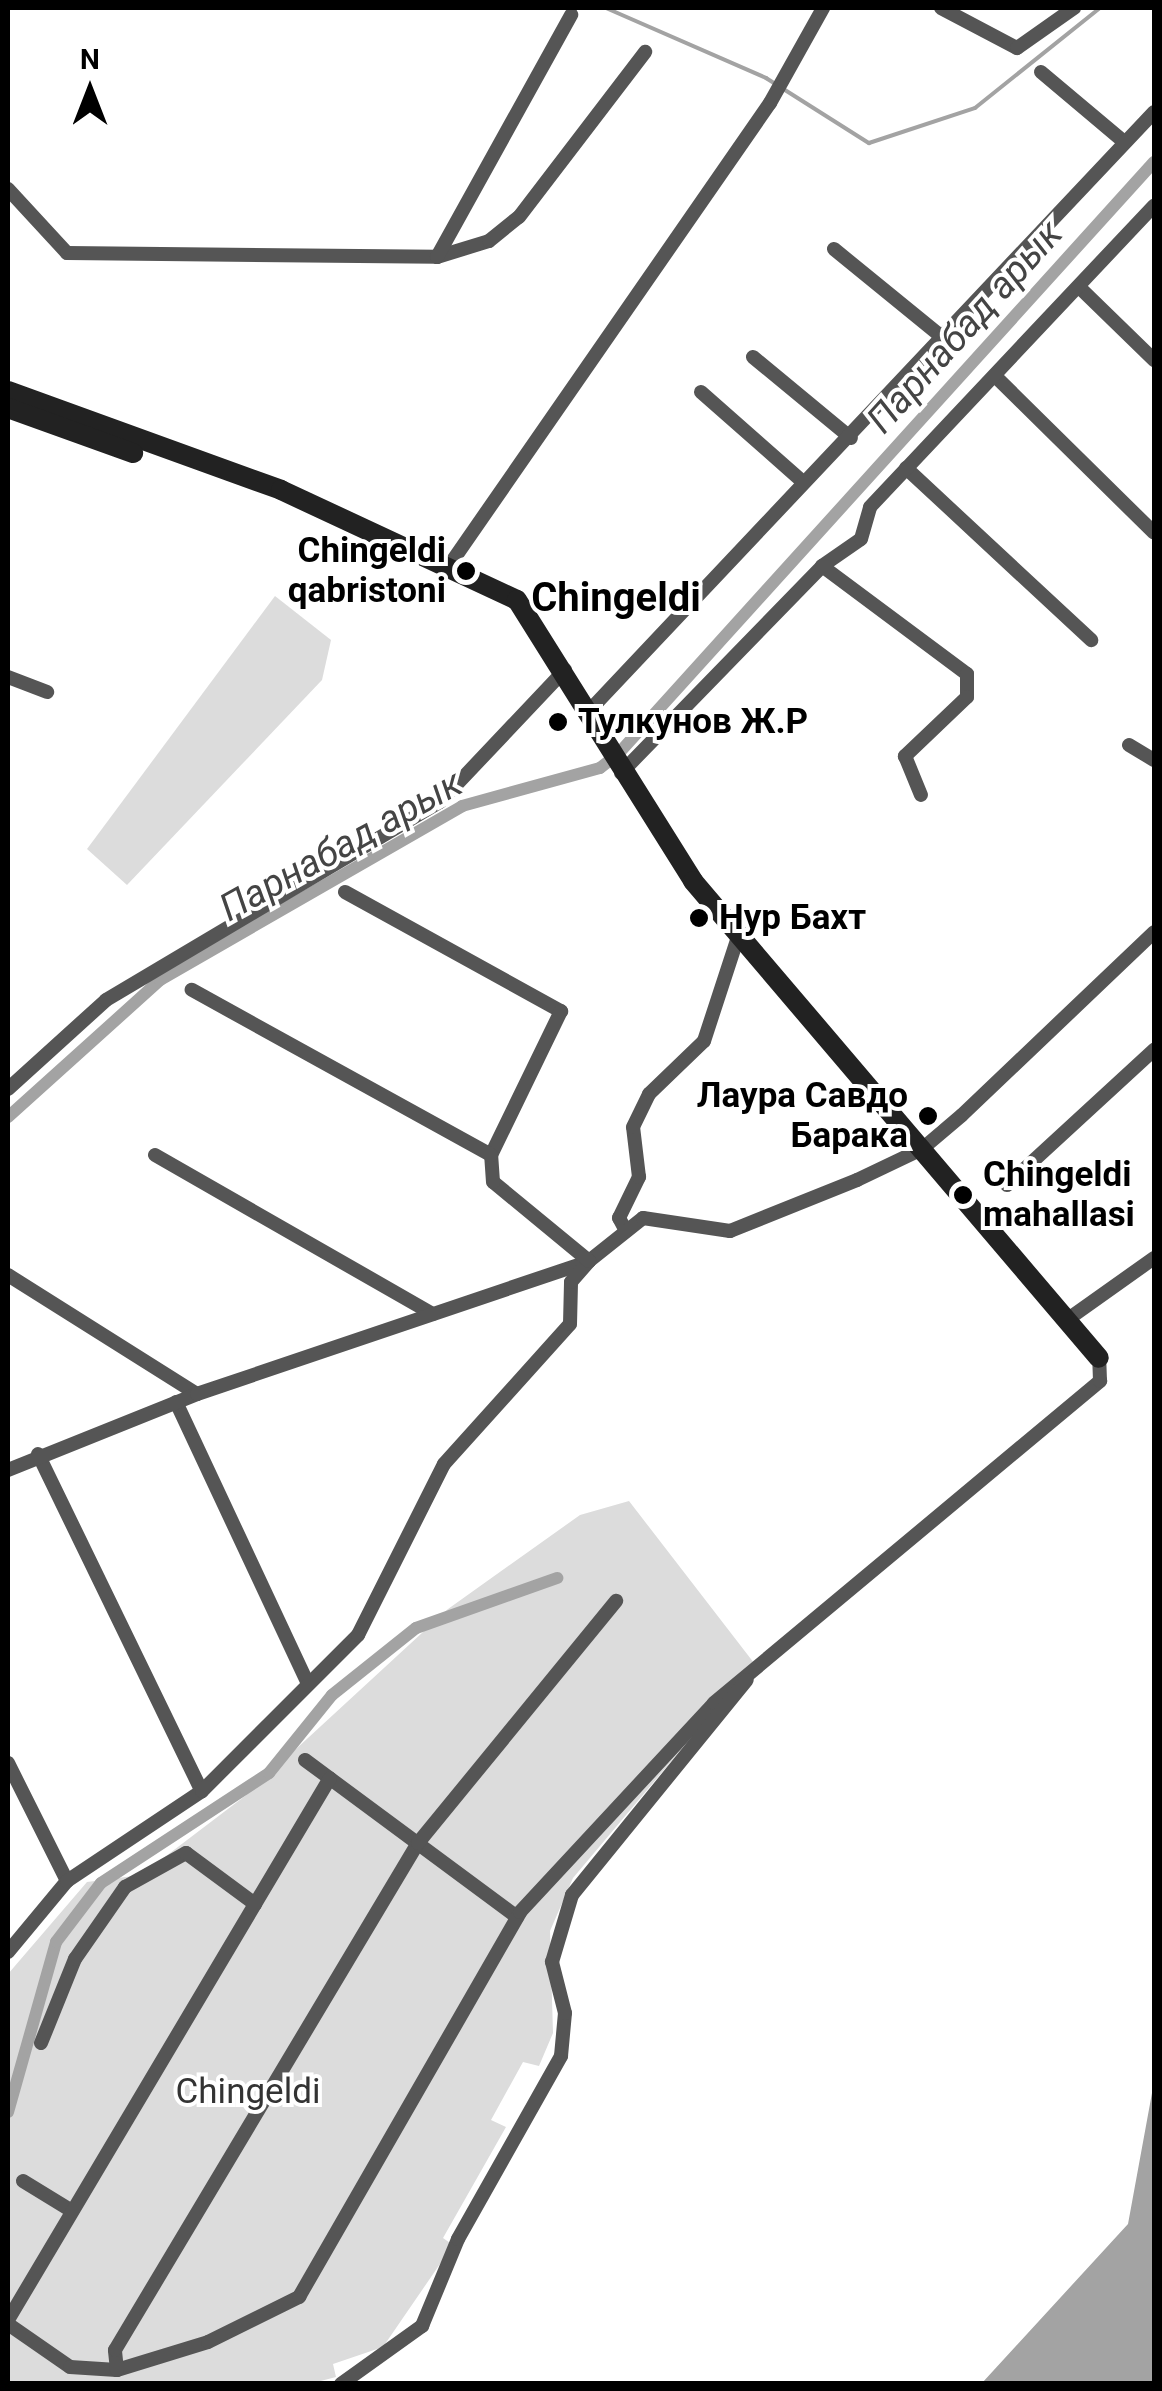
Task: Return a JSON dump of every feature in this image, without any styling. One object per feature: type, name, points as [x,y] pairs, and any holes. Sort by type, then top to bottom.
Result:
[{"type":"main road","points":[[8,391],[458,567],[517,600],[566,670],[621,772],[740,934],[1071,1317],[1099,1358]]},
{"type":"main road","points":[[8,408],[312,508]]},
{"type":"street","points":[[458,567],[770,103],[823,8]]},
{"type":"street","points":[[941,8],[1017,48],[1074,8]]},
{"type":"street","points":[[437,257],[571,15]]},
{"type":"street","points":[[8,189],[67,252],[437,257],[489,241],[520,217],[645,52]]},
{"type":"street","points":[[1041,72],[1124,142]]},
{"type":"street","points":[[590,712],[803,482],[947,341],[1154,112]]},
{"type":"street","points":[[621,772],[822,566],[862,539],[870,508],[1154,206]]},
{"type":"street","points":[[834,249],[947,341]]},
{"type":"street","points":[[1079,287],[1154,360]]},
{"type":"street","points":[[753,357],[851,438]]},
{"type":"street","points":[[995,376],[1154,533]]},
{"type":"street","points":[[701,392],[803,482]]},
{"type":"street","points":[[906,468],[1091,640]]},
{"type":"street","points":[[822,566],[966,674],[967,698],[905,756],[921,796]]},
{"type":"street","points":[[8,1090],[106,1000],[440,802],[566,670]]},
{"type":"street","points":[[8,677],[47,692]]},
{"type":"street","points":[[1129,745],[1154,760]]},
{"type":"street","points":[[344,892],[561,1011],[490,1155],[493,1182],[589,1261]]},
{"type":"street","points":[[8,1952],[67,1881],[202,1790],[358,1635],[444,1464],[570,1324],[569,1288],[589,1261],[626,1231],[656,1214],[730,1231],[765,1222],[922,1149],[1154,932]]},
{"type":"street","points":[[626,1231],[619,1218],[639,1177],[633,1127],[649,1094],[704,1041],[740,934]]},
{"type":"street","points":[[192,990],[490,1155]]},
{"type":"street","points":[[1007,1185],[1154,1050]]},
{"type":"street","points":[[155,1155],[433,1314]]},
{"type":"street","points":[[1071,1317],[1154,1258]]},
{"type":"street","points":[[9,1466],[196,1394],[589,1261]]},
{"type":"street","points":[[8,1275],[196,1394]]},
{"type":"street","points":[[330,1778],[8,2322],[70,2367],[117,2370],[208,2342],[299,2296],[517,1917],[762,1659],[1100,1381],[1099,1358]]},
{"type":"street","points":[[176,1402],[308,1684]]},
{"type":"street","points":[[38,1454],[202,1790]]},
{"type":"street","points":[[117,2370],[115,2350],[418,1843],[616,1601]]},
{"type":"street","points":[[341,2384],[422,2326],[458,2238],[561,2056],[565,2013],[552,1962],[572,1895],[762,1659]]},
{"type":"street","points":[[305,1760],[517,1917]]},
{"type":"street","points":[[8,1763],[67,1881]]},
{"type":"street","points":[[41,2044],[75,1959],[125,1887],[186,1853],[255,1904]]},
{"type":"street","points":[[23,2181],[72,2211]]},
{"type":"green space","points":[[275,596],[331,640],[322,680],[127,885],[87,849]]},
{"type":"green space","name":"Chingeldi","points":[[629,1501],[754,1663],[573,1878],[550,1931],[553,2033],[539,2066],[523,2062],[491,2120],[506,2127],[443,2238],[453,2245],[383,2347],[333,2364],[336,2377],[313,2383],[8,2384],[8,1974],[87,1882],[141,1875],[245,1796],[448,1609],[580,1515]]},
{"type":"shaded area","points":[[1154,2082],[1154,2383],[982,2383],[1128,2224]]},
{"type":"waterway","points":[[606,8],[766,78],[869,143],[975,108],[1100,8]]},
{"type":"waterway","name":"Парнабад арык","points":[[8,1117],[160,980],[462,806],[600,768],[619,753],[1154,162]]},
{"type":"waterway","points":[[8,2112],[56,1942],[101,1883],[269,1773],[332,1695],[416,1628],[557,1578]]},
{"type":"place","name":"Chingeldi qabristoni","points":[[466,571]]},
{"type":"place","name":"Тулкунов Ж.Р","points":[[558,722]]},
{"type":"place","name":"Нур Бахт","points":[[699,918]]},
{"type":"place","name":"Лаура Савдо Барака","points":[[928,1116]]},
{"type":"place","name":"Chingeldi mahallasi","points":[[963,1195]]},
{"type":"district","name":"Chingeldi","points":[[616,598]]}]
